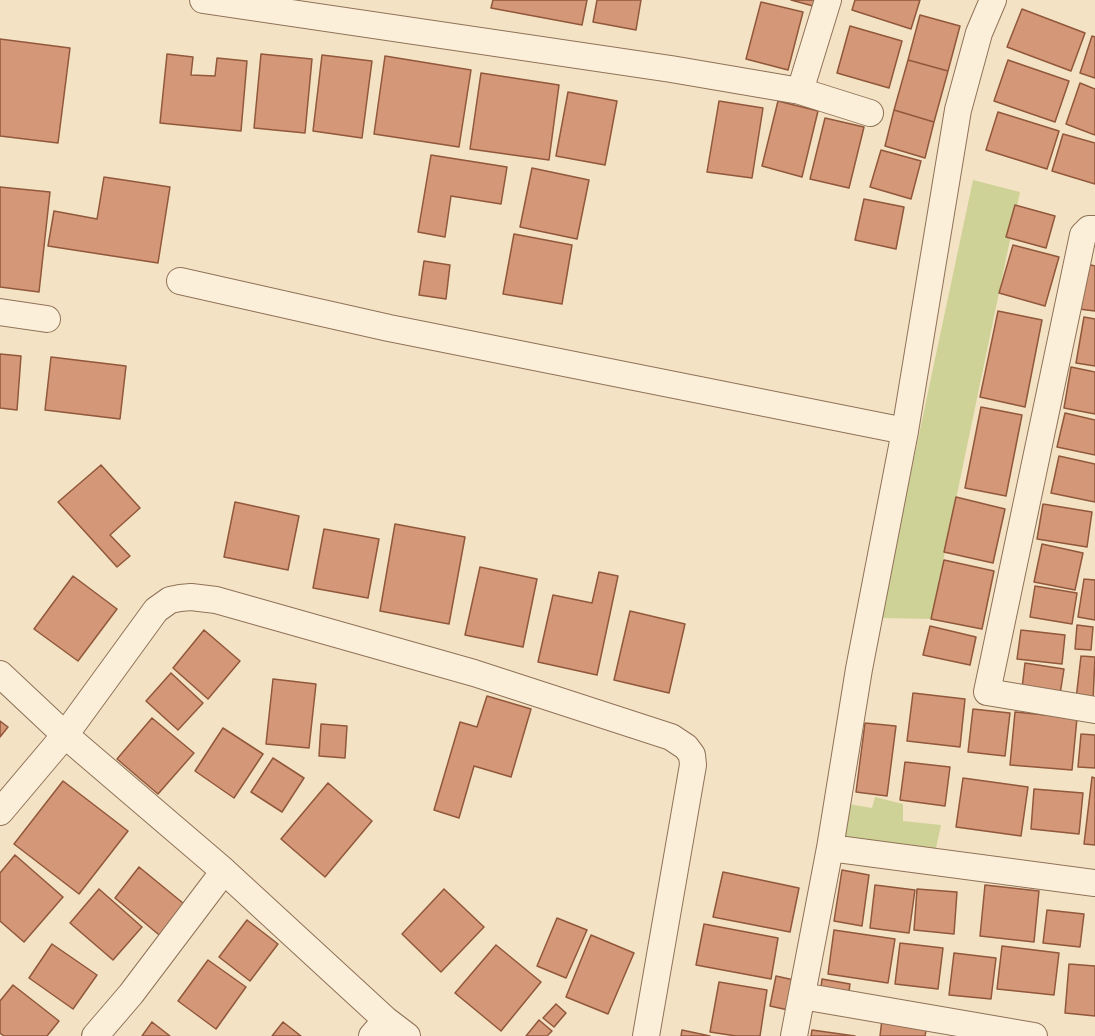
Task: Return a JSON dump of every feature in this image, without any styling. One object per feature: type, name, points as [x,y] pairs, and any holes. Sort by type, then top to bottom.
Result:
[{"type":"street","points":[[202,0],[660,67],[800,91],[870,113]]},
{"type":"street","points":[[800,91],[828,0]]},
{"type":"street","points":[[794,1036],[830,848],[859,669],[905,431],[958,110],[979,33],[993,0]]},
{"type":"street","points":[[1095,229],[1089,229],[1083,235],[987,692],[1095,710]]},
{"type":"street","points":[[180,281],[389,328],[905,431]]},
{"type":"street","points":[[0,312],[47,319]]},
{"type":"street","points":[[0,812],[65,735],[156,610],[170,600],[191,597],[216,600],[474,673],[671,737],[686,747],[692,755],[693,765],[646,1036]]},
{"type":"street","points":[[0,674],[65,735],[224,871],[379,1028],[407,1036]]},
{"type":"street","points":[[830,848],[1095,883]]},
{"type":"street","points":[[95,1036],[131,994],[224,871]]},
{"type":"street","points":[[802,996],[955,1029],[1034,1036]]},
{"type":"green space","points":[[973,180],[1020,192],[931,619],[880,618]]},
{"type":"green space","points":[[875,797],[903,804],[903,821],[941,825],[935,853],[835,843],[843,803],[872,808]]},
{"type":"building","points":[[493,0],[587,0],[582,25],[491,8]]},
{"type":"building","points":[[597,0],[641,0],[636,30],[593,22]]},
{"type":"building","points":[[791,0],[815,0],[813,6]]},
{"type":"building","points":[[855,0],[920,0],[911,29],[852,10]]},
{"type":"building","points":[[761,2],[803,12],[788,70],[746,59]]},
{"type":"building","points":[[1022,9],[1085,33],[1071,71],[1007,47]]},
{"type":"building","points":[[920,15],[960,26],[948,71],[908,60]]},
{"type":"building","points":[[850,26],[902,41],[889,88],[837,73]]},
{"type":"building","points":[[1092,36],[1095,37],[1095,78],[1080,73]]},
{"type":"building","points":[[0,39],[70,48],[58,143],[0,136]]},
{"type":"building","points":[[167,54],[193,57],[191,75],[215,76],[217,58],[247,61],[241,131],[160,123]]},
{"type":"building","points":[[261,54],[312,59],[305,133],[254,128]]},
{"type":"building","points":[[322,55],[372,61],[362,138],[313,131]]},
{"type":"building","points":[[385,56],[471,70],[459,147],[374,134]]},
{"type":"building","points":[[908,60],[948,71],[934,122],[894,110]]},
{"type":"building","points":[[1008,60],[1069,81],[1055,122],[994,101]]},
{"type":"building","points":[[481,73],[559,85],[549,160],[470,149]]},
{"type":"building","points":[[1080,83],[1095,89],[1095,135],[1066,124]]},
{"type":"building","points":[[568,92],[617,101],[605,165],[556,156]]},
{"type":"building","points":[[719,101],[763,108],[752,178],[707,172]]},
{"type":"building","points":[[778,101],[818,111],[802,177],[762,166]]},
{"type":"building","points":[[894,110],[934,122],[925,158],[885,146]]},
{"type":"building","points":[[998,112],[1059,131],[1047,169],[986,150]]},
{"type":"building","points":[[825,118],[864,127],[849,188],[810,179]]},
{"type":"building","points":[[1063,134],[1095,143],[1095,184],[1052,171]]},
{"type":"building","points":[[881,150],[921,161],[911,199],[870,187]]},
{"type":"building","points":[[431,155],[507,167],[501,204],[451,196],[445,237],[418,232]]},
{"type":"building","points":[[532,168],[589,180],[577,239],[520,227]]},
{"type":"building","points":[[104,177],[170,187],[158,263],[48,246],[54,211],[97,219]]},
{"type":"building","points":[[0,187],[50,192],[39,292],[0,287]]},
{"type":"building","points":[[864,199],[904,207],[896,249],[855,240]]},
{"type":"building","points":[[1015,205],[1055,216],[1046,248],[1006,237]]},
{"type":"building","points":[[514,234],[572,245],[562,304],[503,294]]},
{"type":"building","points":[[1013,245],[1059,257],[1045,306],[999,293]]},
{"type":"building","points":[[424,261],[450,265],[446,299],[419,295]]},
{"type":"building","points":[[1087,264],[1095,266],[1095,311],[1079,309]]},
{"type":"building","points":[[998,311],[1042,320],[1025,407],[980,397]]},
{"type":"building","points":[[1084,317],[1095,319],[1095,366],[1076,363]]},
{"type":"building","points":[[0,354],[21,356],[17,410],[0,408]]},
{"type":"building","points":[[51,357],[126,366],[120,419],[45,410]]},
{"type":"building","points":[[1071,367],[1095,372],[1095,414],[1064,408]]},
{"type":"building","points":[[981,407],[1022,415],[1006,496],[965,488]]},
{"type":"building","points":[[1065,413],[1095,420],[1095,455],[1057,447]]},
{"type":"building","points":[[1059,456],[1095,464],[1095,502],[1051,493]]},
{"type":"building","points":[[101,465],[140,508],[110,535],[130,556],[117,567],[58,502]]},
{"type":"building","points":[[956,497],[1005,509],[993,563],[944,552]]},
{"type":"building","points":[[235,502],[299,516],[288,570],[224,557]]},
{"type":"building","points":[[1043,504],[1092,512],[1087,547],[1037,539]]},
{"type":"building","points":[[395,524],[465,537],[449,624],[380,611]]},
{"type":"building","points":[[324,529],[379,539],[368,598],[313,588]]},
{"type":"building","points":[[1042,544],[1083,553],[1075,590],[1034,582]]},
{"type":"building","points":[[944,560],[994,571],[982,629],[931,619]]},
{"type":"building","points":[[480,567],[537,579],[523,647],[465,635]]},
{"type":"building","points":[[599,572],[618,576],[597,675],[538,662],[553,595],[592,603]]},
{"type":"building","points":[[73,576],[117,609],[78,661],[34,629]]},
{"type":"building","points":[[1084,579],[1095,580],[1095,620],[1078,617]]},
{"type":"building","points":[[1035,586],[1077,593],[1072,624],[1030,617]]},
{"type":"building","points":[[630,611],[685,624],[669,693],[614,680]]},
{"type":"building","points":[[1077,625],[1093,627],[1091,650],[1075,649]]},
{"type":"building","points":[[930,626],[976,637],[970,665],[923,655]]},
{"type":"building","points":[[204,630],[240,661],[208,699],[173,668]]},
{"type":"building","points":[[1021,630],[1065,635],[1062,664],[1017,659]]},
{"type":"building","points":[[1081,656],[1095,657],[1093,701],[1076,699]]},
{"type":"building","points":[[1025,663],[1064,669],[1060,694],[1022,688]]},
{"type":"building","points":[[171,673],[203,703],[178,730],[146,701]]},
{"type":"building","points":[[273,679],[316,684],[309,748],[266,744]]},
{"type":"building","points":[[913,693],[965,699],[960,747],[907,741]]},
{"type":"building","points":[[487,696],[531,709],[511,777],[474,766],[459,818],[434,810],[460,722],[477,727]]},
{"type":"building","points":[[973,709],[1010,713],[1005,756],[968,752]]},
{"type":"building","points":[[1015,712],[1077,718],[1072,770],[1010,765]]},
{"type":"building","points":[[152,718],[194,753],[158,794],[117,759]]},
{"type":"building","points":[[0,721],[8,727],[0,737]]},
{"type":"building","points":[[865,723],[896,726],[887,796],[856,792]]},
{"type":"building","points":[[321,724],[347,726],[345,758],[319,756]]},
{"type":"building","points":[[223,728],[263,754],[234,798],[195,771]]},
{"type":"building","points":[[1081,734],[1095,735],[1095,768],[1078,767]]},
{"type":"building","points":[[273,758],[304,778],[282,812],[251,792]]},
{"type":"building","points":[[905,762],[950,767],[945,806],[900,800]]},
{"type":"building","points":[[1092,777],[1095,778],[1095,845],[1084,844]]},
{"type":"building","points":[[963,778],[1028,787],[1021,836],[956,827]]},
{"type":"building","points":[[63,781],[128,831],[79,894],[14,844]]},
{"type":"building","points":[[328,783],[372,821],[325,877],[281,839]]},
{"type":"building","points":[[1034,789],[1083,793],[1079,834],[1031,829]]},
{"type":"building","points":[[15,855],[63,897],[24,942],[0,921],[0,873]]},
{"type":"building","points":[[139,867],[189,908],[164,939],[115,898]]},
{"type":"building","points":[[842,870],[869,875],[862,926],[834,921]]},
{"type":"building","points":[[723,872],[799,888],[790,932],[713,917]]},
{"type":"building","points":[[875,885],[915,890],[909,933],[870,928]]},
{"type":"building","points":[[985,885],[1039,891],[1034,942],[980,936]]},
{"type":"building","points":[[99,889],[142,927],[113,960],[70,923]]},
{"type":"building","points":[[444,889],[484,927],[441,972],[402,934]]},
{"type":"building","points":[[917,889],[957,892],[954,934],[914,930]]},
{"type":"building","points":[[1047,910],[1084,914],[1080,947],[1043,943]]},
{"type":"building","points":[[557,918],[587,930],[566,978],[537,966]]},
{"type":"building","points":[[247,920],[278,944],[250,981],[219,957]]},
{"type":"building","points":[[704,924],[778,938],[771,979],[696,965]]},
{"type":"building","points":[[834,930],[895,939],[888,983],[828,974]]},
{"type":"building","points":[[591,935],[634,953],[608,1014],[566,997]]},
{"type":"building","points":[[900,943],[943,948],[938,989],[895,984]]},
{"type":"building","points":[[52,944],[97,975],[73,1009],[29,978]]},
{"type":"building","points":[[496,945],[541,982],[501,1031],[455,993]]},
{"type":"building","points":[[1002,946],[1059,953],[1054,995],[997,989]]},
{"type":"building","points":[[954,953],[996,958],[991,999],[949,995]]},
{"type":"building","points":[[208,960],[246,987],[216,1029],[178,1001]]},
{"type":"building","points":[[1069,964],[1095,966],[1095,1016],[1065,1013]]},
{"type":"building","points":[[776,976],[794,980],[788,1010],[770,1006]]},
{"type":"building","points":[[822,979],[850,984],[848,999],[820,995]]},
{"type":"building","points":[[719,982],[767,990],[760,1036],[736,1036],[710,1032]]},
{"type":"building","points":[[13,985],[59,1021],[47,1036],[4,1036],[0,1033],[0,1001]]},
{"type":"building","points":[[556,1004],[566,1013],[554,1027],[543,1018]]},
{"type":"building","points":[[882,1019],[927,1025],[925,1036],[880,1036]]},
{"type":"building","points":[[539,1020],[552,1031],[547,1036],[526,1036]]},
{"type":"building","points":[[152,1022],[170,1036],[142,1036]]},
{"type":"building","points":[[283,1022],[301,1036],[272,1036]]},
{"type":"building","points":[[682,1030],[710,1036],[681,1036]]},
{"type":"building","points":[[812,1030],[855,1036],[811,1036]]}]
